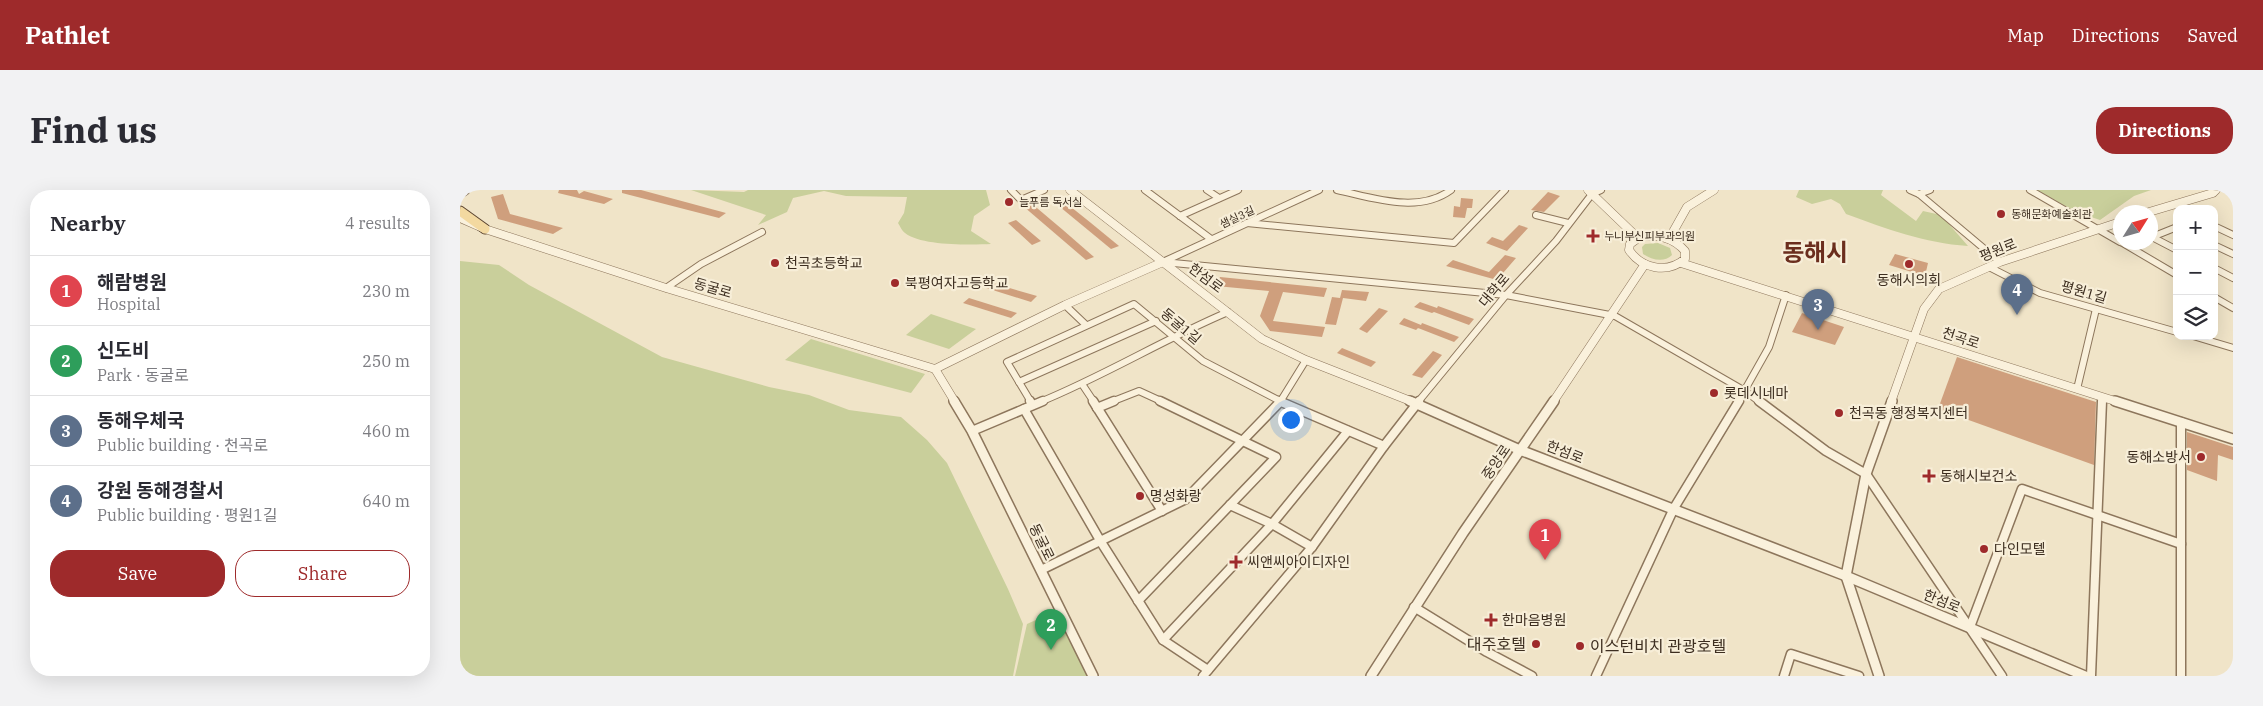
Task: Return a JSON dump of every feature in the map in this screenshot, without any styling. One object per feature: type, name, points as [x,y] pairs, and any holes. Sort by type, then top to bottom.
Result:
[{"type":"main road","points":[[460,194],[466,190]]},
{"type":"main road","points":[[460,211],[485,229]]},
{"type":"street","points":[[1012,190],[1021,200],[1044,190]]},
{"type":"street","name":"한섬로","points":[[1070,190],[1262,339],[1306,360],[1417,404],[1520,450],[1846,576],[2086,676]]},
{"type":"street","name":"샘실3길","points":[[1145,190],[1211,240],[1319,190]]},
{"type":"street","points":[[1207,190],[1219,198]]},
{"type":"street","points":[[1180,216],[1238,190]]},
{"type":"street","points":[[1337,190],[1415,204],[1432,202],[1444,197],[1451,190]]},
{"type":"street","points":[[1247,223],[1454,243],[1505,190]]},
{"type":"street","points":[[1590,192],[1601,190]]},
{"type":"street","points":[[1669,239],[1687,207],[1714,190]]},
{"type":"street","points":[[1910,190],[1919,194],[2000,262]]},
{"type":"street","points":[[1919,194],[1930,190]]},
{"type":"street","points":[[2030,190],[2113,237]]},
{"type":"street","points":[[2180,205],[2212,191]]},
{"type":"street","points":[[1590,192],[1638,238]]},
{"type":"street","name":"대학로","points":[[1206,673],[1312,547],[1384,446],[1506,294],[1556,241],[1590,192]]},
{"type":"street","points":[[2158,210],[2173,208]]},
{"type":"street","points":[[1536,215],[1568,223]]},
{"type":"street","name":"동굴로","points":[[460,217],[485,229],[666,288],[824,334],[935,369],[972,431],[1093,676]]},
{"type":"street","name":"평원로","points":[[1914,337],[1924,309],[1940,289],[2000,262],[2113,224]]},
{"type":"street","points":[[2218,228],[2233,235]]},
{"type":"street","points":[[2173,229],[2152,237],[2173,248]]},
{"type":"street","points":[[666,288],[701,264],[762,232]]},
{"type":"street","points":[[1645,264],[1636,259],[1628,250],[1630,244],[1638,238],[1653,236],[1678,243],[1685,252],[1685,259],[1681,263]]},
{"type":"street","points":[[935,369],[1065,305],[1211,240]]},
{"type":"street","points":[[2218,247],[2233,254]]},
{"type":"street","points":[[2135,250],[2173,273]]},
{"type":"street","points":[[1163,262],[1506,294],[1615,316],[1745,391],[1826,451],[1866,474],[2002,676]]},
{"type":"street","name":"천곡로","points":[[1645,264],[1669,267],[1681,263],[2233,439]]},
{"type":"street","name":"중앙로","points":[[1371,676],[1414,607],[1520,450],[1615,316],[1645,264]]},
{"type":"street","name":"평원1길","points":[[1989,267],[2040,292],[2173,331]]},
{"type":"street","points":[[2218,270],[2233,278]]},
{"type":"street","points":[[1596,676],[1674,508],[1745,391],[1769,346],[1786,295]]},
{"type":"street","points":[[2218,299],[2233,308]]},
{"type":"street","name":"동굴1길","points":[[1163,640],[1101,542],[1028,407],[1019,382],[1007,362],[1134,304],[1156,321],[1173,338],[1214,367],[1281,400],[1384,446]]},
{"type":"street","points":[[1065,305],[1086,325]]},
{"type":"street","points":[[2077,389],[2096,309]]},
{"type":"street","points":[[972,431],[1082,384],[1228,312]]},
{"type":"street","points":[[1019,382],[1156,321]]},
{"type":"street","points":[[1879,676],[1846,576],[1866,474],[1914,337]]},
{"type":"street","points":[[2206,340],[2233,348]]},
{"type":"street","points":[[1041,570],[1186,499],[1281,400],[1306,360]]},
{"type":"street","points":[[1082,384],[1162,511]]},
{"type":"street","points":[[1097,408],[1139,390],[1276,458],[1138,601]]},
{"type":"street","points":[[2091,676],[2102,397]]},
{"type":"street","points":[[2180,676],[2181,422]]},
{"type":"street","points":[[1206,673],[1163,640],[1272,524],[1348,431]]},
{"type":"street","points":[[1970,627],[2022,489],[2181,544]]},
{"type":"street","points":[[1230,505],[1272,524],[1312,547]]},
{"type":"street","points":[[1414,607],[1487,652],[1532,676]]},
{"type":"street","points":[[1784,676],[1791,654],[1859,676]]},
{"type":"green space","points":[[691,190],[744,192],[748,190],[986,190],[990,205],[974,216],[971,231],[991,244],[947,244],[912,237],[904,232],[898,223],[904,213],[907,197],[846,196],[824,191],[793,198],[787,212],[758,225],[766,215]]},
{"type":"green space","points":[[1799,190],[1883,190],[1881,195],[1916,221],[1923,211],[1941,215],[1968,246],[1921,239],[1876,225],[1846,214],[1840,204],[1831,199],[1812,204],[1796,197]]},
{"type":"green space","points":[[2037,190],[2151,190],[2134,196],[2121,205],[2113,205],[2113,211],[2100,220],[2076,212]]},
{"type":"green space","points":[[1658,243],[1670,248],[1672,255],[1669,258],[1658,260],[1643,254],[1642,247],[1645,244]]},
{"type":"green space","points":[[460,261],[499,265],[529,285],[662,357],[769,387],[809,395],[849,410],[901,417],[927,440],[947,463],[1008,589],[1023,624],[1013,676],[460,676]]},
{"type":"green space","points":[[931,314],[976,329],[949,349],[906,335]]},
{"type":"green space","points":[[811,339],[925,374],[911,393],[785,360]]},
{"type":"green space","points":[[1060,609],[1093,676],[1015,676],[1027,624]]},
{"type":"building","points":[[559,190],[577,190],[579,194],[584,191],[613,199],[604,204],[558,193]]},
{"type":"building","points":[[622,190],[641,190],[726,213],[719,218],[622,193]]},
{"type":"building","points":[[1548,192],[1560,196],[1544,212],[1531,210]]},
{"type":"building","points":[[503,194],[510,214],[563,228],[553,234],[498,219],[491,197]]},
{"type":"building","points":[[1461,198],[1473,199],[1472,208],[1467,208],[1465,218],[1453,217],[1454,206],[1460,207]]},
{"type":"building","points":[[1061,199],[1119,246],[1111,249],[1054,202]]},
{"type":"building","points":[[1031,203],[1094,257],[1086,260],[1023,206]]},
{"type":"building","points":[[1016,220],[1041,241],[1032,245],[1008,223]]},
{"type":"building","points":[[1519,225],[1528,228],[1507,251],[1486,243],[1492,237],[1503,241]]},
{"type":"building","name":"동해시의회","points":[[1895,254],[1928,263],[1925,276],[1889,265]]},
{"type":"building","points":[[1505,255],[1516,258],[1497,280],[1446,266],[1453,260],[1489,272]]},
{"type":"building","points":[[1220,277],[1327,288],[1324,297],[1283,292],[1273,321],[1325,327],[1322,337],[1270,331],[1260,316],[1269,291],[1216,286]]},
{"type":"building","points":[[989,282],[1037,296],[1031,302],[983,287]]},
{"type":"building","points":[[1342,290],[1369,292],[1366,301],[1343,298],[1336,325],[1325,324],[1332,297],[1340,298]]},
{"type":"building","points":[[969,298],[1017,313],[1011,318],[963,303]]},
{"type":"building","points":[[1420,302],[1437,308],[1438,306],[1474,319],[1469,325],[1414,307]]},
{"type":"building","points":[[1379,308],[1388,311],[1367,333],[1359,329]]},
{"type":"building","points":[[1802,313],[1844,327],[1835,345],[1792,332]]},
{"type":"building","points":[[1404,318],[1459,337],[1454,342],[1418,328],[1416,330],[1399,324]]},
{"type":"building","points":[[1342,348],[1376,362],[1371,367],[1337,353]]},
{"type":"building","points":[[1433,351],[1442,355],[1422,378],[1412,375]]},
{"type":"building","points":[[1957,357],[2096,402],[2094,465],[1938,409]]},
{"type":"building","name":"동해소방서","points":[[2187,432],[2233,447],[2233,460],[2218,455],[2217,481],[2187,470]]},
{"type":"place","name":"늘푸름 독서실","points":[[1009,202]]},
{"type":"place","name":"동해문화예술회관","points":[[2001,214]]},
{"type":"place","name":"누니부신피부과의원","points":[[1593,236]]},
{"type":"place","name":"천곡초등학교","points":[[775,263]]},
{"type":"place","name":"동해시의회","points":[[1909,264]]},
{"type":"place","name":"북평여자고등학교","points":[[895,283]]},
{"type":"place","name":"강원 동해경찰서","points":[[2017,315]]},
{"type":"place","name":"동해우체국","points":[[1818,330]]},
{"type":"place","name":"롯데시네마","points":[[1714,393]]},
{"type":"place","name":"천곡동 행정복지센터","points":[[1839,413]]},
{"type":"place","name":"동해소방서","points":[[2201,457]]},
{"type":"place","name":"동해시보건소","points":[[1929,476]]},
{"type":"place","name":"명성화랑","points":[[1140,496]]},
{"type":"place","name":"다인모텔","points":[[1984,549]]},
{"type":"place","name":"해람병원","points":[[1545,560]]},
{"type":"place","name":"씨앤씨아이디자인","points":[[1236,562]]},
{"type":"place","name":"한마음병원","points":[[1491,620]]},
{"type":"place","name":"대주호텔","points":[[1536,644]]},
{"type":"place","name":"이스턴비치 관광호텔","points":[[1580,646]]},
{"type":"place","name":"신도비","points":[[1051,650]]},
{"type":"district","name":"동해시","points":[[1815,253]]}]
